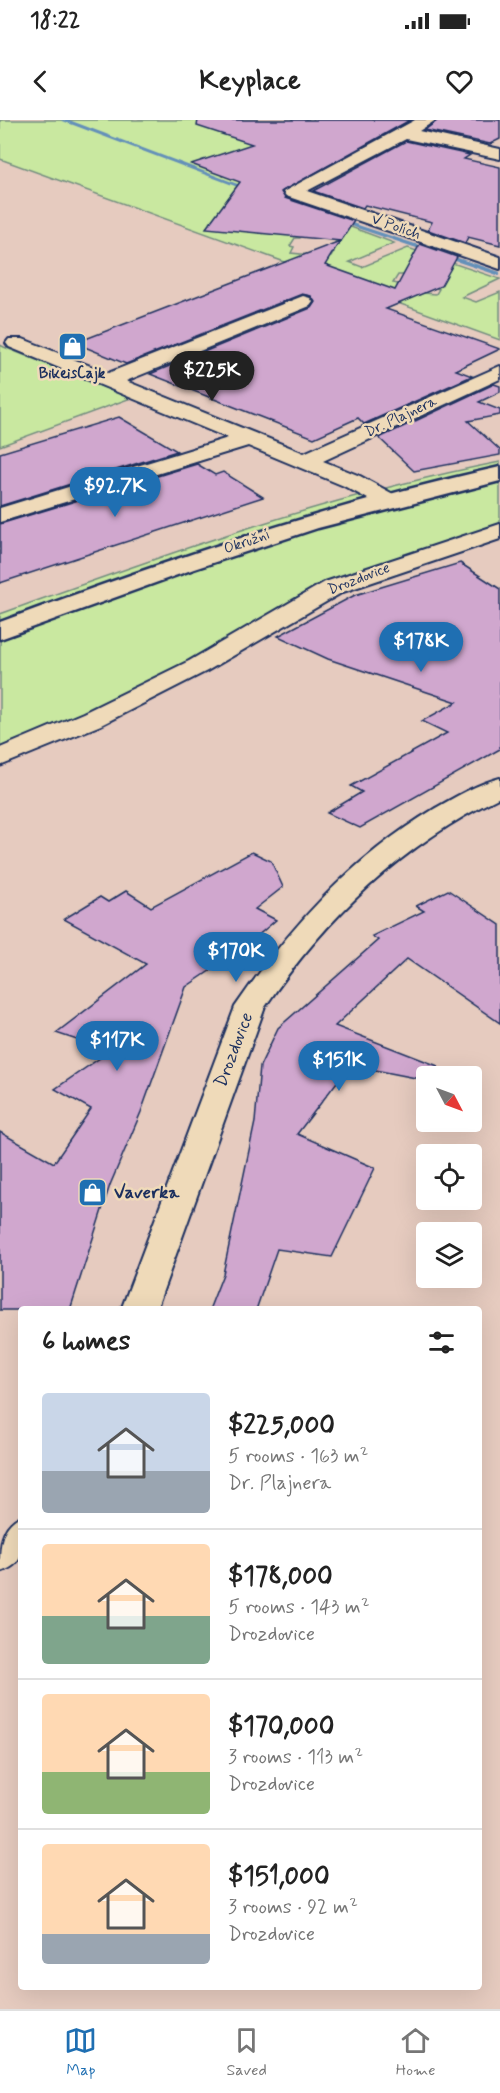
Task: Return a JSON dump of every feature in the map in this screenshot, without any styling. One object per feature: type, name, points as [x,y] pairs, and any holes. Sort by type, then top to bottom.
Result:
[{"type":"street","points":[[403,133],[428,120]]},
{"type":"street","points":[[403,133],[500,154]]},
{"type":"street","name":"V Polích","points":[[403,133],[292,192],[500,262]]},
{"type":"street","points":[[107,381],[303,302]]},
{"type":"street","points":[[16,343],[361,485],[387,500]]},
{"type":"street","name":"Dr. Plajnera","points":[[303,462],[498,372]]},
{"type":"street","points":[[0,515],[248,439]]},
{"type":"street","name":"Okružní","points":[[1,631],[237,545],[387,500],[500,474]]},
{"type":"street","name":"Drozdovice","points":[[0,758],[92,719],[198,666],[301,604],[334,587],[500,531]]},
{"type":"street","name":"Drozdovice","points":[[139,1306],[250,1007],[277,965],[319,916],[394,847],[443,815],[500,786]]},
{"type":"street","points":[[0,1557],[18,1535]]},
{"type":"green space","points":[[0,120],[411,120],[264,195],[394,243],[349,262],[362,267],[408,248],[500,279],[462,297],[476,302],[500,292],[500,340],[0,159]],"holes":[[[304,232],[344,237],[341,241],[336,241],[329,251],[334,252],[331,257],[291,253],[294,247],[290,246],[295,238],[300,238]],[[398,275],[403,275],[439,289],[436,294],[395,291],[398,284],[393,283]]]},
{"type":"green space","points":[[0,345],[4,347],[131,398],[0,446]]},
{"type":"green space","points":[[500,462],[500,524],[346,575],[274,613],[193,663],[0,751],[0,614],[247,528],[373,491]]},
{"type":"building","points":[[198,120],[410,120],[281,192],[285,198],[354,221],[341,241],[206,228],[240,182],[191,164],[252,144],[197,126]]},
{"type":"building","points":[[438,120],[500,120],[500,139],[490,144],[425,130]]},
{"type":"building","points":[[406,141],[470,155],[464,159],[500,167],[500,245],[468,237],[465,243],[428,230],[432,222],[365,205],[363,208],[313,191]]},
{"type":"building","points":[[340,241],[325,265],[395,290],[420,244],[457,257],[441,286],[386,309],[500,349],[456,370],[472,376],[364,424],[358,418],[314,438],[150,374],[311,308],[315,302],[311,296],[302,294],[126,364],[75,343]]},
{"type":"building","points":[[494,384],[500,386],[500,392],[479,402],[500,410],[500,415],[468,421],[500,450],[500,455],[414,471],[379,438]]},
{"type":"building","points":[[119,417],[177,451],[0,506],[0,453]]},
{"type":"building","points":[[197,464],[215,475],[223,472],[263,497],[0,583],[0,524]]},
{"type":"building","points":[[460,563],[500,589],[500,749],[360,828],[327,813],[362,792],[351,786],[447,733],[422,721],[457,702],[328,659],[278,636],[355,595]]},
{"type":"building","points":[[252,852],[271,861],[283,887],[255,909],[276,920],[241,950],[186,987],[141,1112],[110,1185],[71,1306],[18,1306],[18,1310],[0,1310],[0,1132],[54,1163],[91,1109],[55,1089],[110,1051],[56,1033],[146,964],[64,919],[100,897],[108,902],[126,891],[151,907]]},
{"type":"building","points":[[448,890],[500,925],[500,1023],[407,959],[335,1026],[438,1066],[416,1066],[416,1078],[350,1065],[297,1134],[375,1168],[332,1257],[277,1249],[257,1306],[211,1306],[223,1274],[255,1122],[260,1066],[278,1028],[378,940],[372,936],[424,911],[416,906]]},
{"type":"waterway","points":[[63,120],[253,191]]},
{"type":"waterway","points":[[338,220],[500,274]]},
{"type":"place","name":"BikeisCajk","points":[[72,347]]},
{"type":"place","name":"Vaverka","points":[[93,1193]]}]
